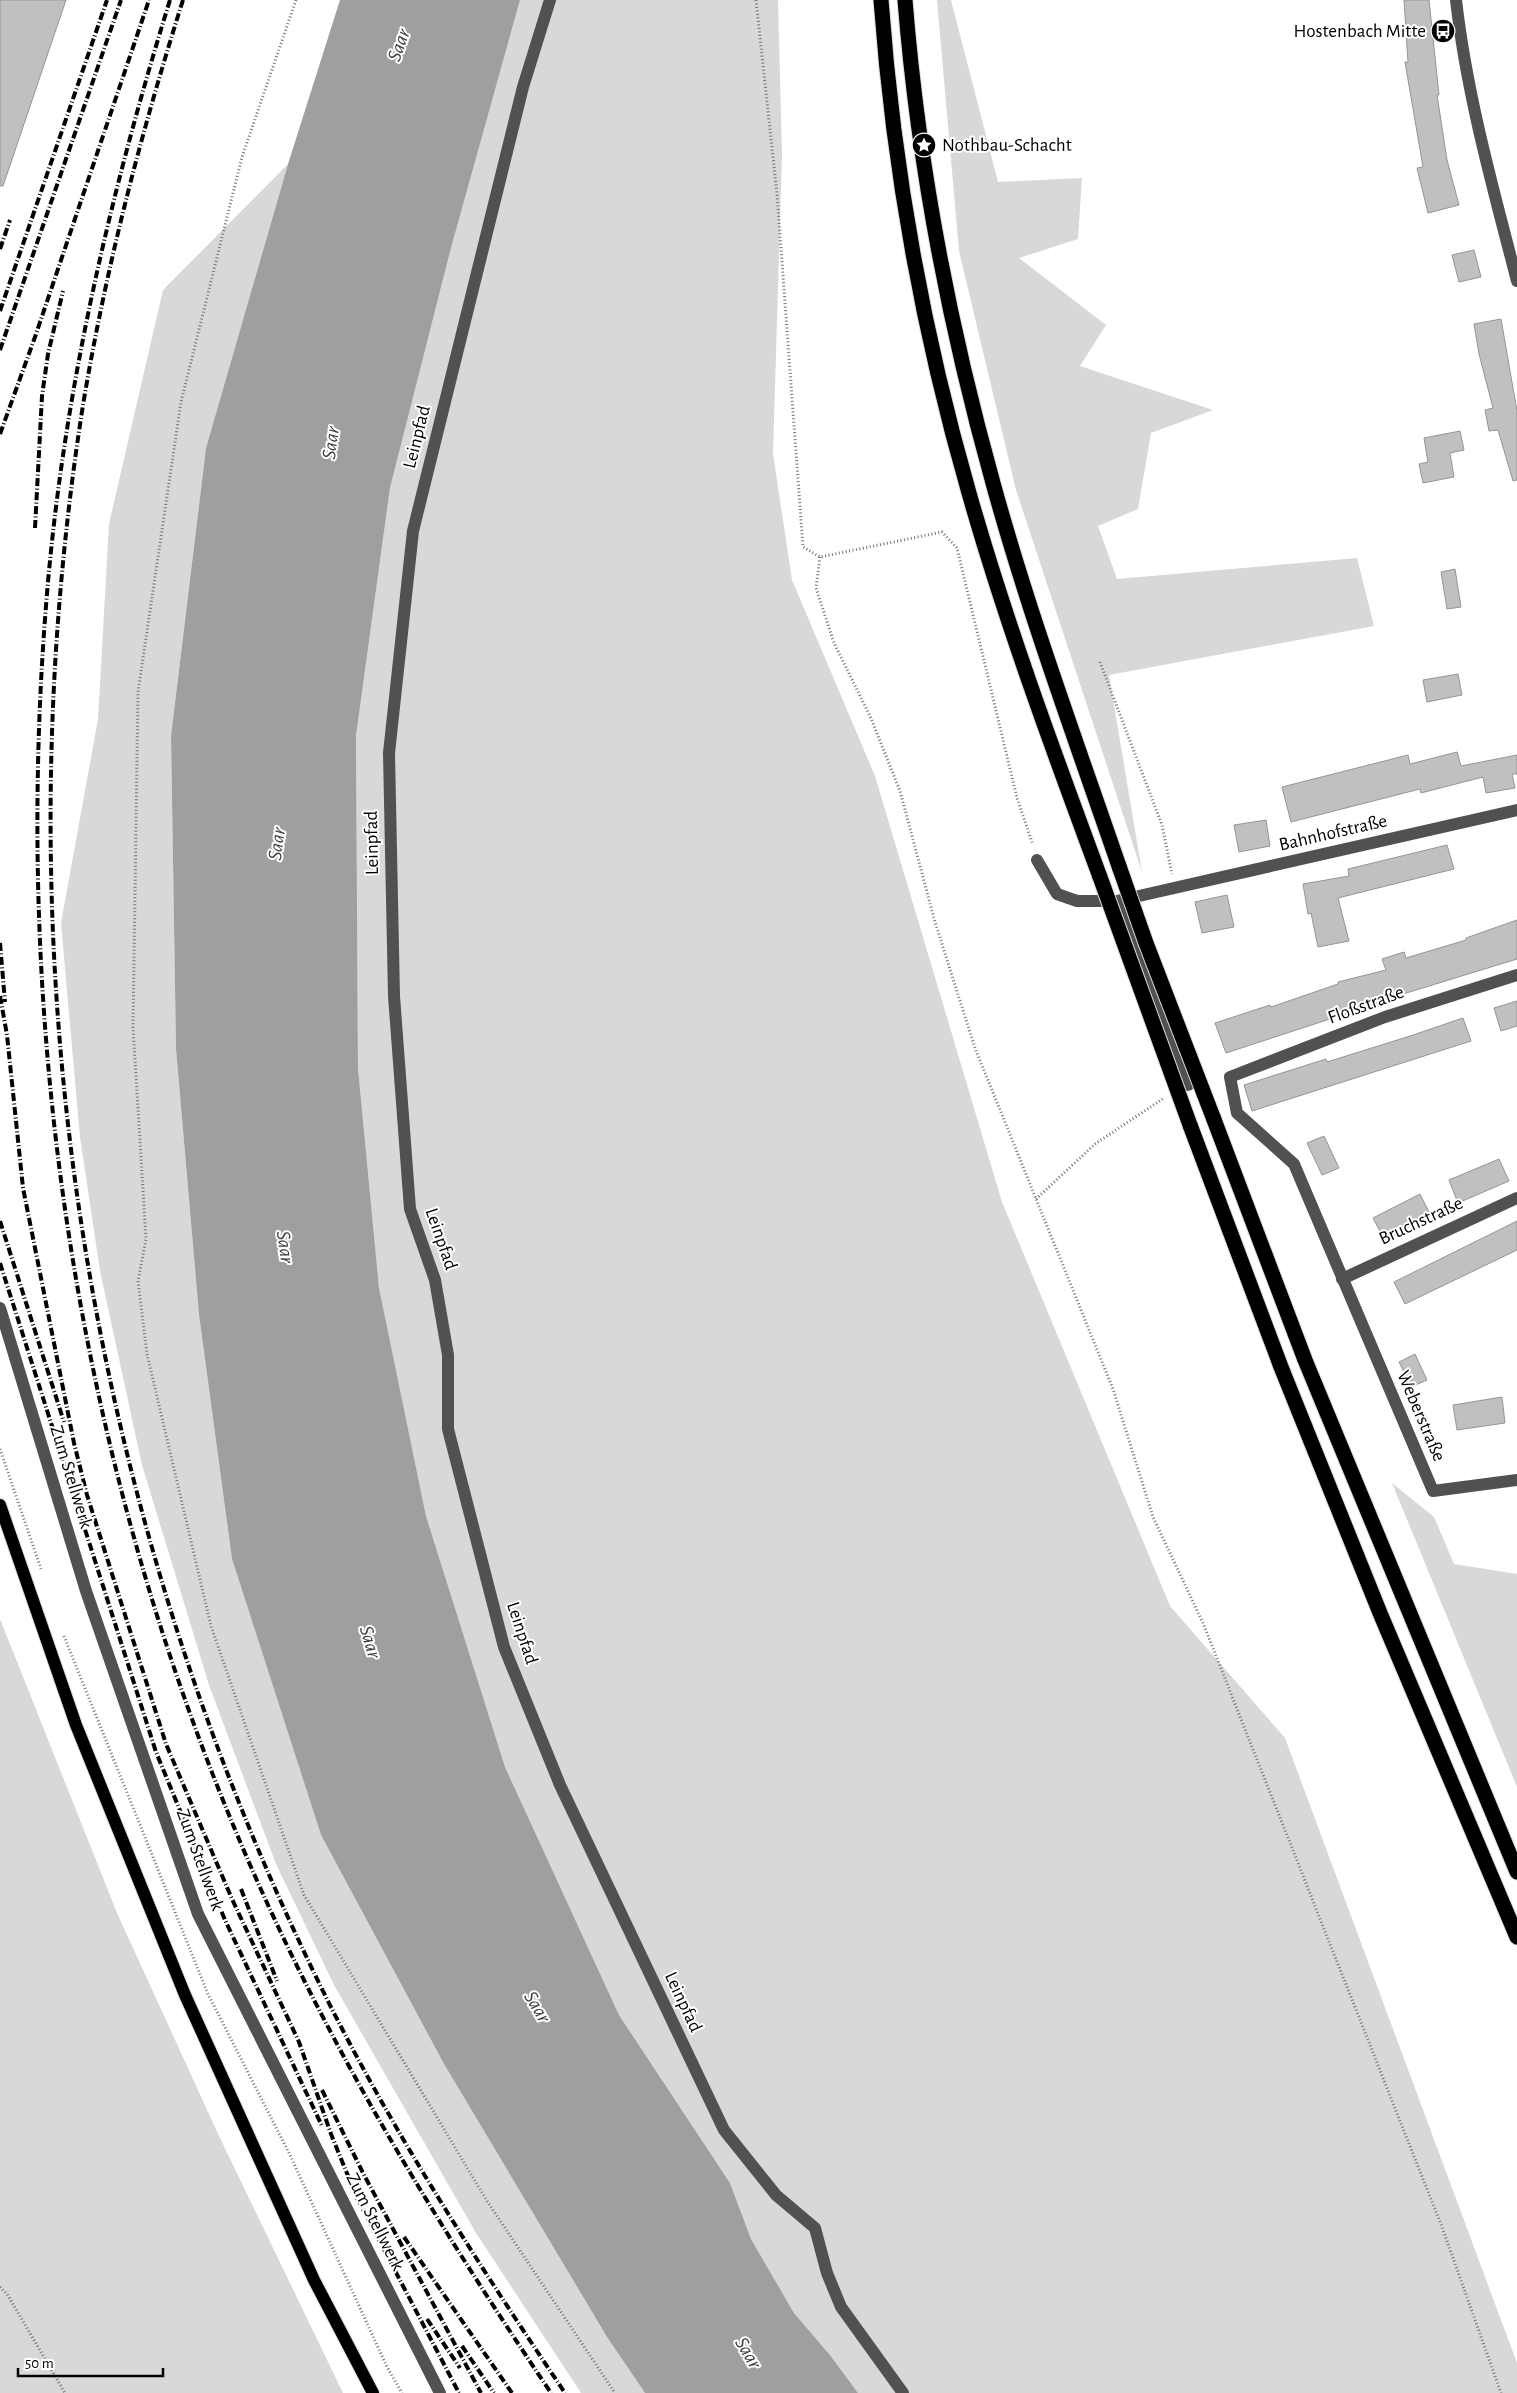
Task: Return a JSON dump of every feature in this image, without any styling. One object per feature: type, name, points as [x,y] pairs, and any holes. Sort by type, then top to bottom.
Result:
[{"type":"highway","points":[[881,0],[886,78],[909,231],[934,354],[968,492],[1042,721],[1190,1125],[1288,1385],[1380,1613],[1517,1937]]},
{"type":"highway","points":[[905,0],[920,150],[935,236],[959,350],[993,484],[1016,558],[1146,943],[1308,1369],[1404,1604],[1517,1872]]},
{"type":"main road","points":[[0,1505],[76,1725],[185,1995],[314,2280],[373,2393]]},
{"type":"street","name":"Leinpfad","points":[[550,0],[523,87],[412,541],[389,753],[394,996],[410,1209],[435,1280],[448,1355],[448,1429],[504,1647],[560,1785],[724,2130],[776,2196],[815,2228],[827,2273],[841,2307],[902,2393]]},
{"type":"street","points":[[1456,0],[1470,89],[1512,239],[1517,280]]},
{"type":"street","name":"Bahnhofstraße","points":[[1038,860],[1057,894],[1077,901],[1117,901],[1517,810]]},
{"type":"street","points":[[1117,901],[1188,1085]]},
{"type":"street","name":"Floßstraße","points":[[1342,1279],[1294,1164],[1237,1113],[1230,1077],[1385,1017],[1517,975]]},
{"type":"street","name":"Bruchstraße","points":[[1342,1279],[1517,1198]]},
{"type":"street","name":"Weberstraße","points":[[1342,1279],[1433,1491],[1517,1480]]},
{"type":"street","name":"Zum Stellwerk","points":[[0,1308],[86,1591],[198,1914],[440,2393]]},
{"type":"path","points":[[296,0],[242,157],[181,402],[138,692],[133,1027],[146,1239],[138,1281],[147,1354],[212,1626],[304,1896],[487,2201],[614,2393]]},
{"type":"path","points":[[756,0],[776,194],[803,547],[820,557],[942,532],[957,548],[1017,798],[1038,860]]},
{"type":"path","points":[[820,557],[816,588],[834,643],[870,716],[900,791],[934,922],[975,1048],[1113,1389],[1153,1517],[1203,1623],[1442,2227],[1501,2393]]},
{"type":"path","points":[[1100,662],[1162,824],[1174,888]]},
{"type":"path","points":[[1036,1199],[1095,1144],[1162,1099]]},
{"type":"path","points":[[0,2287],[7,2294],[65,2393]]},
{"type":"shaded area","points":[[520,0],[778,0],[782,155],[773,454],[792,580],[875,776],[1002,1202],[1170,1606],[1285,1738],[1517,2363],[1517,2393],[858,2393],[830,2355],[794,2313],[751,2239],[730,2183],[619,2015],[505,1767],[426,1516],[379,1289],[358,1068],[356,736],[390,488],[451,248]]},
{"type":"shaded area","points":[[937,0],[951,0],[998,182],[1082,178],[1078,239],[1019,258],[1106,325],[1080,366],[1213,410],[1151,433],[1138,509],[1098,526],[1117,579],[1357,558],[1374,626],[1109,675],[1142,872],[1016,490],[959,251]]},
{"type":"shaded area","points":[[288,164],[206,448],[171,736],[176,1049],[199,1315],[232,1559],[321,1835],[444,2064],[607,2337],[645,2393],[581,2393],[476,2233],[334,1985],[276,1864],[209,1685],[142,1465],[100,1271],[80,1137],[61,923],[98,719],[109,524],[163,290]]},
{"type":"shaded area","points":[[1392,1483],[1434,1517],[1454,1564],[1517,1574],[1517,1787]]},
{"type":"shaded area","points":[[0,1619],[117,1913],[219,2136],[343,2393],[0,2393]]},
{"type":"water","name":"Saar","points":[[340,0],[520,0],[451,248],[390,488],[356,736],[358,1068],[379,1288],[426,1516],[505,1767],[619,2015],[730,2183],[751,2239],[794,2313],[830,2355],[858,2393],[645,2393],[607,2337],[444,2064],[321,1835],[232,1559],[199,1315],[176,1049],[171,736],[206,448],[288,164]]},
{"type":"building","points":[[0,0],[66,0],[3,186],[0,186]]},
{"type":"building","points":[[1404,0],[1429,0],[1439,95],[1437,95],[1447,160],[1459,205],[1428,213],[1417,168],[1423,167],[1405,62],[1408,62]]},
{"type":"building","points":[[1474,250],[1481,277],[1459,282],[1452,255]]},
{"type":"building","points":[[1501,319],[1517,411],[1517,480],[1513,481],[1498,430],[1489,431],[1485,410],[1493,408],[1479,354],[1474,324]]},
{"type":"building","points":[[1460,431],[1464,450],[1450,453],[1454,477],[1423,483],[1419,464],[1428,462],[1424,438]]},
{"type":"building","points":[[1455,569],[1461,607],[1447,609],[1441,572]]},
{"type":"building","points":[[1458,674],[1462,695],[1427,702],[1423,680]]},
{"type":"building","points":[[1457,752],[1461,766],[1517,755],[1517,774],[1512,774],[1515,788],[1486,793],[1483,777],[1421,793],[1420,789],[1291,822],[1282,787],[1408,755],[1410,764]]},
{"type":"building","points":[[1266,820],[1270,846],[1239,852],[1234,825]]},
{"type":"building","points":[[1447,845],[1454,869],[1338,898],[1349,941],[1318,947],[1311,913],[1308,914],[1303,884],[1349,876],[1348,869]]},
{"type":"building","points":[[1227,895],[1234,927],[1202,933],[1195,902]]},
{"type":"building","points":[[1517,920],[1517,959],[1377,1002],[1378,1007],[1333,1018],[1226,1053],[1215,1023],[1270,1005],[1271,1007],[1338,984],[1338,982],[1386,970],[1382,959],[1404,952],[1406,958],[1466,940],[1466,938]]},
{"type":"building","points":[[1517,1001],[1517,1026],[1501,1031],[1494,1008]]},
{"type":"building","points":[[1463,1018],[1471,1041],[1252,1111],[1244,1085],[1326,1059],[1327,1062]]},
{"type":"building","points":[[1324,1136],[1339,1168],[1322,1175],[1307,1143]]},
{"type":"building","points":[[1499,1159],[1509,1181],[1458,1203],[1449,1180]]},
{"type":"building","points":[[1420,1194],[1431,1216],[1384,1239],[1373,1218]]},
{"type":"building","points":[[1517,1221],[1517,1250],[1405,1304],[1394,1282]]},
{"type":"building","points":[[1415,1354],[1427,1380],[1411,1387],[1399,1362]]},
{"type":"building","points":[[1502,1397],[1505,1423],[1457,1430],[1453,1405]]},
{"type":"railway","points":[[0,311],[107,0]]},
{"type":"railway","points":[[0,350],[121,0]]},
{"type":"railway","points":[[0,434],[35,337],[149,0]]},
{"type":"railway","points":[[170,0],[127,149],[91,299],[76,375],[64,452],[53,529],[46,606],[38,781],[41,956],[55,1131],[81,1305],[118,1476],[167,1645],[227,1810],[299,1970],[356,2079],[450,2238],[551,2393]]},
{"type":"railway","points":[[183,0],[139,150],[102,302],[83,405],[59,604],[51,803],[57,1001],[78,1199],[113,1394],[163,1586],[228,1775],[307,1958],[364,2071],[461,2234],[565,2393]]},
{"type":"railway","points":[[0,249],[10,220]]},
{"type":"railway","points":[[35,528],[42,396],[48,354],[63,291]]},
{"type":"railway","points":[[0,943],[5,1002]]},
{"type":"railway","points":[[0,996],[7,1035],[23,1188],[74,1443],[87,1495],[166,1744],[232,1899],[299,2042],[331,2134],[357,2198],[459,2393]]},
{"type":"railway","points":[[0,1221],[64,1422]]},
{"type":"railway","points":[[0,1263],[156,1752],[225,1920],[322,2126]]},
{"type":"railway","points":[[241,1889],[277,1981]]},
{"type":"railway","points":[[322,2090],[363,2173],[481,2393]]},
{"type":"railway","points":[[404,2237],[512,2393]]},
{"type":"railway","points":[[427,2319],[460,2368]]},
{"type":"railway","points":[[462,2346],[494,2393]]},
{"type":"place","name":"Hostenbach Mitte","points":[[1443,31]]},
{"type":"place","name":"Nothbau-Schacht","points":[[924,145]]}]
